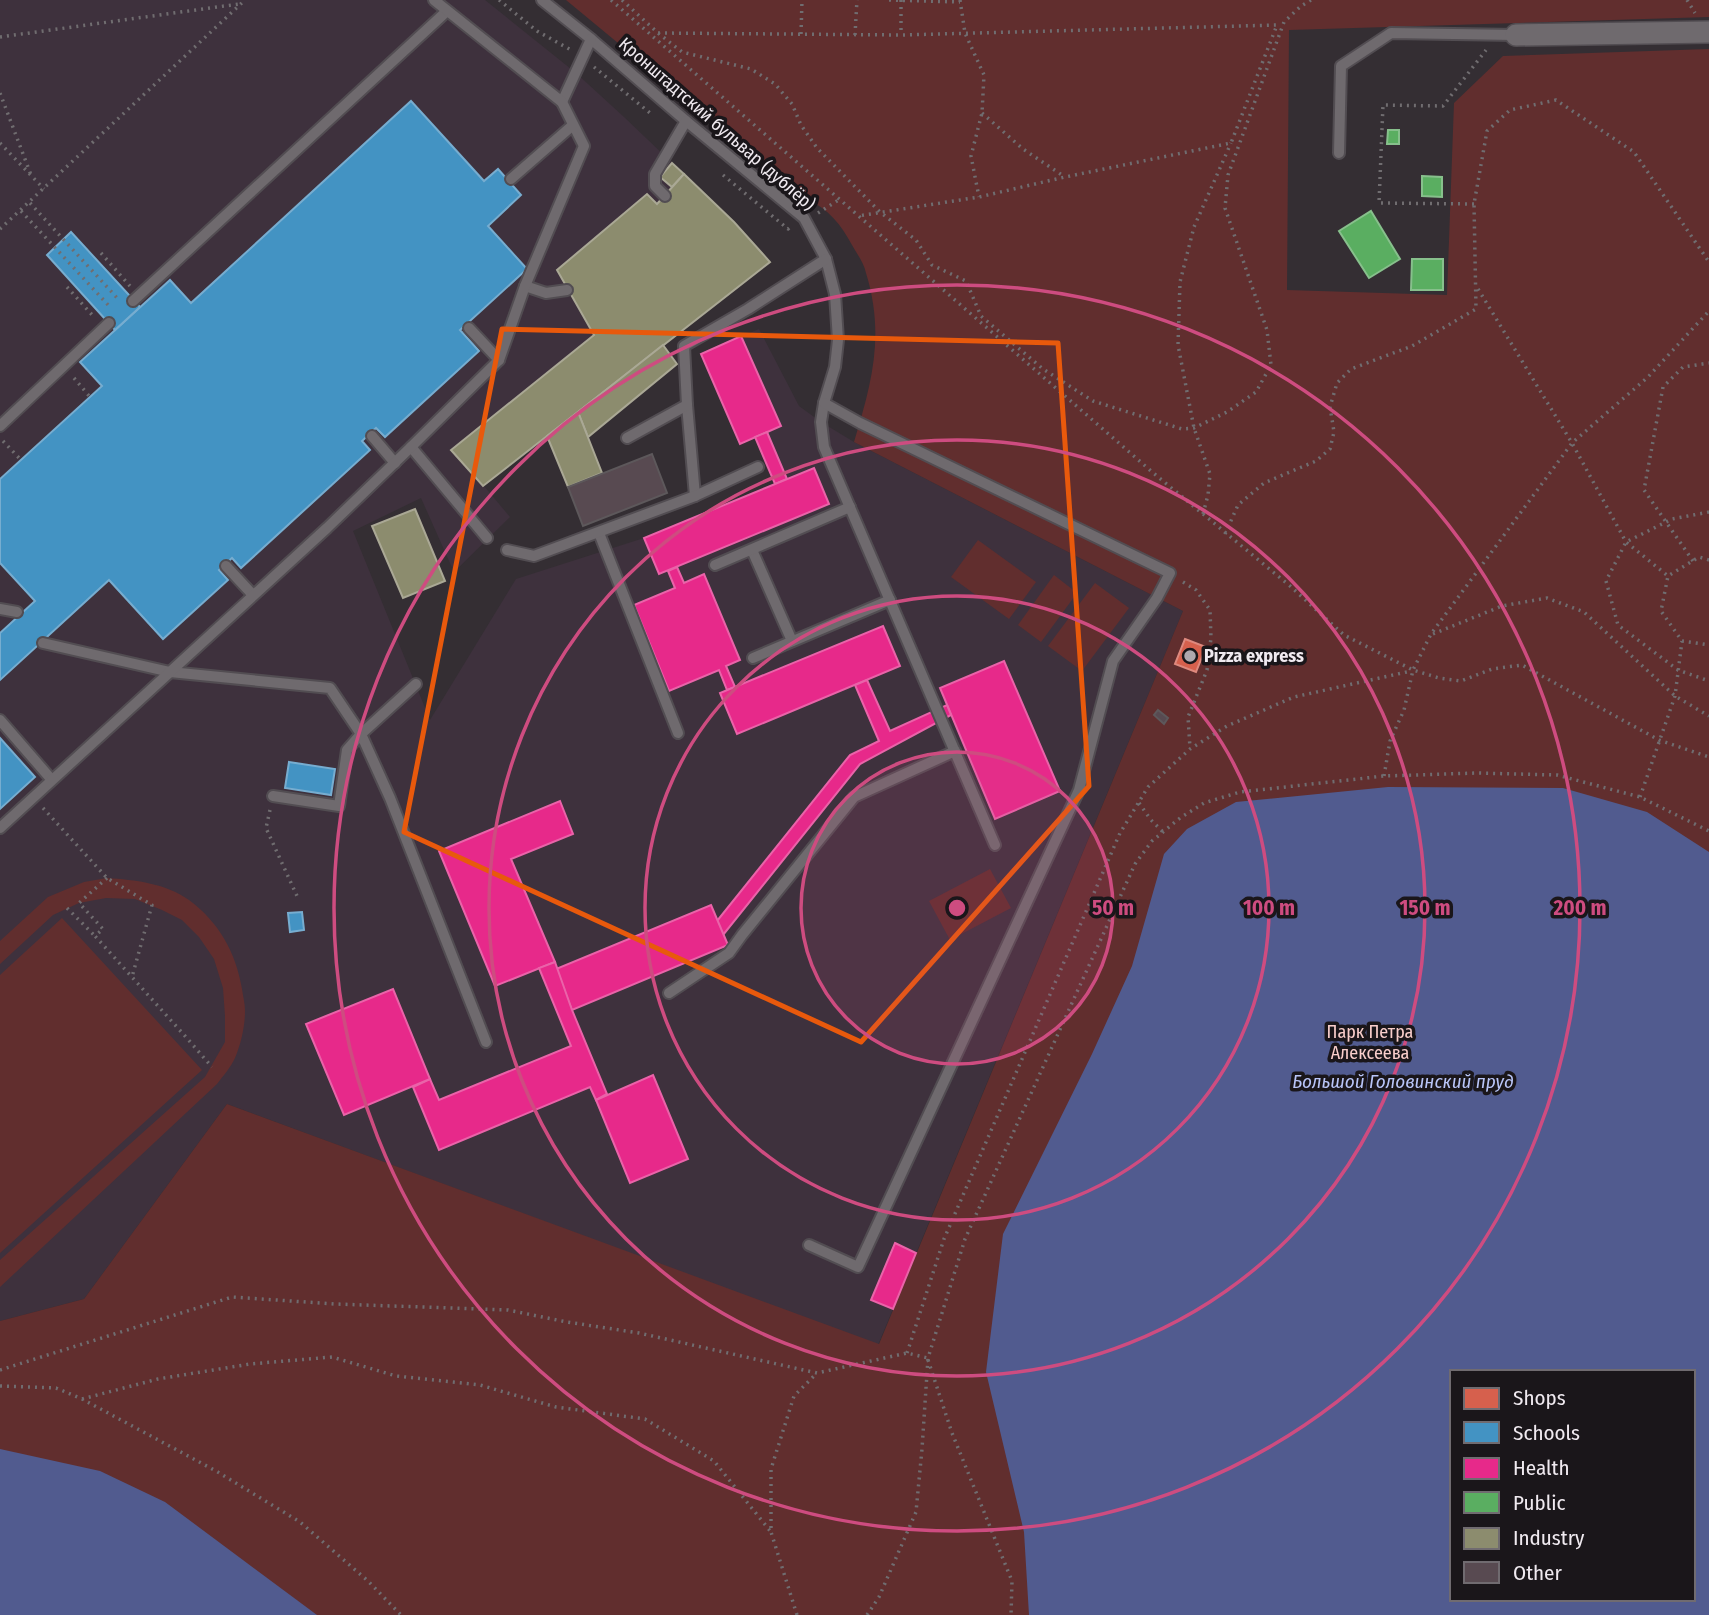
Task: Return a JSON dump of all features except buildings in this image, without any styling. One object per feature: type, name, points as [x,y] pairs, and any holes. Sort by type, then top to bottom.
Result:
[{"type":"street","points":[[1516,35],[1709,32]]},
{"type":"lane","points":[[0,828],[395,463],[499,360],[525,286],[584,146],[562,102],[434,0]]},
{"type":"lane","name":"Кронштадтский бульвар (дублёр)","points":[[542,0],[804,218],[826,259],[835,294],[838,340],[835,367],[821,422],[824,447],[850,507]]},
{"type":"lane","points":[[136,298],[447,11]]},
{"type":"lane","points":[[1339,153],[1341,66],[1391,33],[1516,35]]},
{"type":"lane","points":[[562,102],[591,39]]},
{"type":"lane","points":[[665,196],[650,185],[686,121]]},
{"type":"lane","points":[[511,179],[573,125]]},
{"type":"lane","points":[[695,496],[684,346],[826,259]]},
{"type":"lane","points":[[525,286],[546,293],[567,290]]},
{"type":"lane","points":[[0,426],[107,326]]},
{"type":"lane","points":[[468,328],[499,360]]},
{"type":"lane","points":[[809,1245],[858,1267],[1079,790],[1112,661],[1157,598],[1170,573],[824,403]]},
{"type":"lane","points":[[627,438],[687,405]]},
{"type":"lane","points":[[372,436],[395,463]]},
{"type":"lane","points":[[411,447],[487,538]]},
{"type":"lane","points":[[507,550],[534,556],[695,496],[758,467]]},
{"type":"lane","points":[[715,565],[850,507],[995,845]]},
{"type":"lane","points":[[599,533],[678,733]]},
{"type":"lane","points":[[752,550],[792,641]]},
{"type":"lane","points":[[226,566],[253,595]]},
{"type":"lane","points":[[753,658],[890,600]]},
{"type":"lane","points":[[0,609],[18,612]]},
{"type":"lane","points":[[43,643],[170,672],[330,688],[361,734],[390,798],[486,1042]]},
{"type":"lane","points":[[273,796],[340,806],[347,750],[416,684]]},
{"type":"lane","points":[[0,719],[51,779]]},
{"type":"lane","points":[[669,993],[729,953],[854,797],[955,751]]},
{"type":"path","points":[[611,0],[1140,462],[1290,586],[1344,635],[1413,670],[1439,678],[1461,681],[1492,669],[1522,665],[1659,740],[1709,757]]},
{"type":"path","points":[[622,0],[682,52],[751,69],[775,84],[792,104],[801,125],[817,148],[880,212],[916,240],[932,265],[966,281],[981,316],[1043,369],[1093,401],[1182,429],[1194,428],[1227,412],[1256,392],[1271,365],[1268,330],[1225,208],[1228,175],[1284,22],[1311,0]]},
{"type":"path","points":[[800,34],[802,0]]},
{"type":"path","points":[[855,34],[857,0]]},
{"type":"path","points":[[889,0],[960,1],[965,33],[984,75],[982,113],[971,156],[979,197]]},
{"type":"path","points":[[901,0],[901,35]]},
{"type":"path","points":[[0,37],[244,2]]},
{"type":"path","points":[[0,221],[2,227],[244,2]]},
{"type":"path","points":[[649,34],[901,35],[1277,24],[1231,143],[1194,228],[1180,282],[1178,345],[1194,428],[1210,474],[1208,495],[1202,514]]},
{"type":"path","points":[[1475,204],[1379,203],[1383,105],[1443,106],[1487,50],[1516,35]]},
{"type":"path","points":[[0,93],[31,175]]},
{"type":"path","points":[[1225,534],[1238,505],[1264,483],[1316,461],[1330,449],[1334,432],[1330,407],[1337,383],[1352,369],[1412,346],[1476,309],[1475,204],[1487,131],[1510,110],[1556,100],[1634,152],[1709,262]]},
{"type":"path","points":[[982,113],[1023,149],[1065,177]]},
{"type":"path","points":[[0,143],[44,189]]},
{"type":"path","points":[[858,216],[979,197],[1231,143]]},
{"type":"path","points":[[29,202],[120,302]]},
{"type":"path","points":[[20,210],[112,310]]},
{"type":"path","points":[[101,253],[136,298]]},
{"type":"path","points":[[86,281],[94,273]]},
{"type":"path","points":[[1476,286],[1572,443],[1626,542],[1668,576]]},
{"type":"path","points":[[67,287],[107,326]]},
{"type":"path","points":[[1384,776],[1390,741],[1404,710],[1413,670],[1431,634],[1572,443],[1648,377],[1709,311]]},
{"type":"path","points":[[1693,561],[1644,490],[1663,387],[1683,366],[1709,363]]},
{"type":"path","points":[[63,366],[90,397]]},
{"type":"path","points":[[0,437],[22,460]]},
{"type":"path","points":[[1709,512],[1672,519],[1626,542],[1606,581],[1618,625],[1678,670],[1709,681]]},
{"type":"path","points":[[1640,797],[1675,696],[1682,641],[1661,611],[1668,576],[1699,557],[1709,560]]},
{"type":"path","points":[[1170,573],[1196,590],[1210,610],[1211,638],[1207,670],[1188,716],[1190,749]]},
{"type":"path","points":[[1431,634],[1502,606],[1547,598],[1584,612],[1675,696],[1709,716]]},
{"type":"path","points":[[1682,641],[1709,645]]},
{"type":"path","points":[[907,1353],[944,1239],[1120,833],[1148,787],[1190,749],[1227,726],[1294,697],[1413,670]]},
{"type":"path","points":[[867,1615],[879,1597],[916,1512],[928,1358],[964,1239],[1135,864],[1152,841],[1204,803],[1240,792],[1384,776],[1477,773],[1557,775],[1640,797],[1709,831]]},
{"type":"path","points":[[273,796],[266,828],[297,896]]},
{"type":"path","points":[[33,797],[107,878],[152,905],[132,977]]},
{"type":"path","points":[[1139,803],[1163,832]]},
{"type":"path","points":[[95,936],[103,929],[79,903],[107,878]]},
{"type":"path","points":[[67,908],[186,1035],[212,1067]]},
{"type":"path","points":[[0,1370],[232,1297],[335,1304],[508,1310],[639,1333],[817,1373],[907,1353],[928,1358]]},
{"type":"path","points":[[82,1399],[158,1379],[250,1364],[332,1357],[396,1376],[480,1385],[556,1407],[645,1419],[714,1461],[771,1532]]},
{"type":"path","points":[[928,1358],[952,1433],[1012,1581],[1011,1615]]},
{"type":"path","points":[[797,1615],[771,1532],[771,1469],[794,1396],[817,1373]]},
{"type":"path","points":[[0,1386],[56,1388],[82,1399],[216,1471],[300,1522],[368,1581],[401,1615]]},
{"type":"highlighted area","points":[[502,329],[1058,343],[1089,786],[861,1042],[404,832]]},
{"type":"shaded area","points":[[0,0],[485,0],[576,73],[624,117],[734,222],[770,262],[484,486],[510,517],[454,572],[421,498],[353,531],[430,720],[516,579],[644,538],[775,484],[755,437],[740,444],[701,354],[759,329],[799,406],[821,422],[854,442],[1183,611],[878,1345],[227,1104],[84,1299],[0,1321]]},
{"type":"green space","name":"Парк Петра Алексеева","points":[[566,0],[1709,0],[1709,17],[1289,30],[1287,290],[1447,295],[1454,103],[1503,56],[1709,49],[1709,1615],[0,1615],[0,1321],[84,1299],[227,1104],[879,1344],[1183,611],[854,442],[874,358],[875,317],[872,296],[864,266],[843,231],[834,218]]},
{"type":"green space","points":[[978,540],[1036,582],[1009,619],[951,577]]},
{"type":"green space","points":[[1054,575],[1077,593],[1041,642],[1018,625]]},
{"type":"green space","points":[[1095,583],[1129,608],[1082,671],[1048,646]]},
{"type":"green space","points":[[990,869],[1011,908],[950,940],[929,901]]},
{"type":"green space","points":[[107,878],[160,886],[180,894],[209,918],[231,951],[239,976],[245,1011],[241,1041],[233,1061],[217,1084],[0,1287],[0,1260],[205,1077],[225,1042],[223,988],[214,959],[199,937],[182,920],[135,899],[106,898],[79,903],[53,915],[0,964],[0,941],[48,897],[84,882]]},
{"type":"green space","points":[[62,918],[202,1070],[0,1253],[0,975]]},
{"type":"water","name":"Большой Головинский пруд","points":[[1388,787],[1563,788],[1647,812],[1709,852],[1709,1615],[1029,1615],[1024,1532],[986,1372],[1003,1234],[1092,1054],[1132,966],[1164,854],[1187,829],[1236,802]]},
{"type":"water","points":[[0,1449],[100,1471],[165,1502],[317,1615],[0,1615]]},
{"type":"place","name":"Pizza express","points":[[1190,656]]}]
